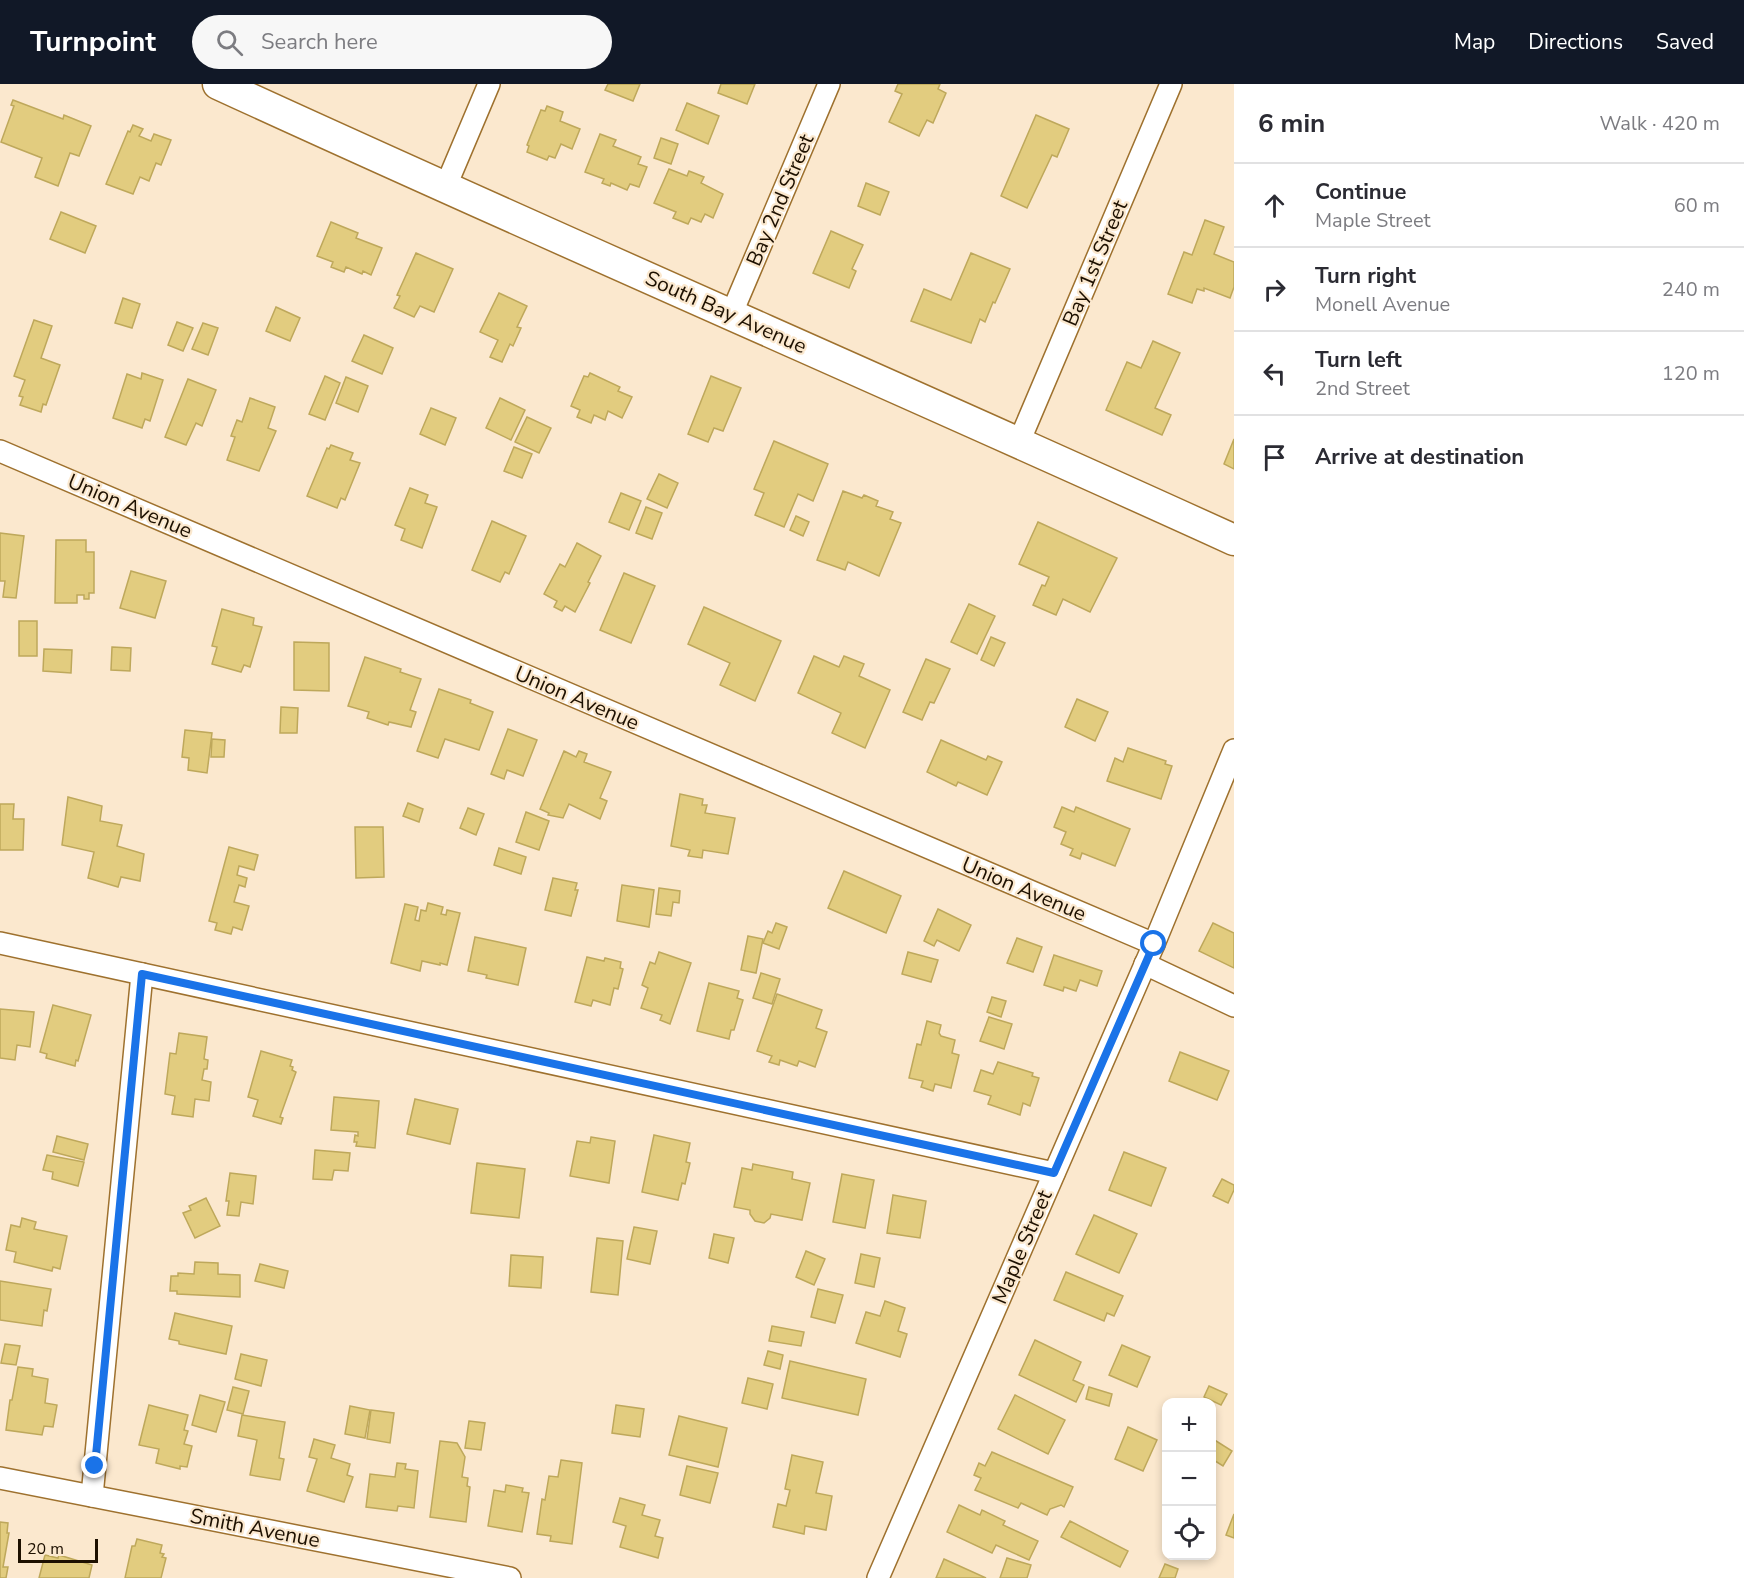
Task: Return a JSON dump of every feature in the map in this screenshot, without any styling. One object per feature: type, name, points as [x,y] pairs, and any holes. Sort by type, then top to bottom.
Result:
[{"type":"street","name":"South Bay Avenue","points":[[218,84],[445,188],[1019,442],[1234,540]]},
{"type":"street","points":[[445,188],[489,84]]},
{"type":"street","name":"Bay 2nd Street","points":[[732,315],[829,84]]},
{"type":"street","name":"Bay 1st Street","points":[[1019,442],[1171,84]]},
{"type":"street","name":"Union Avenue","points":[[0,451],[1154,944]]},
{"type":"street","name":"Maple Street","points":[[878,1578],[1154,944],[1234,750]]},
{"type":"street","points":[[0,943],[1054,1173]]},
{"type":"street","points":[[1145,964],[1234,1006]]},
{"type":"street","points":[[93,1496],[142,974]]},
{"type":"street","name":"Smith Avenue","points":[[0,1478],[510,1578]]},
{"type":"building","points":[[608,84],[640,84],[633,101],[605,90]]},
{"type":"building","points":[[721,84],[755,84],[747,104],[718,93]]},
{"type":"building","points":[[898,84],[940,84],[938,89],[946,93],[933,123],[927,120],[919,136],[889,122],[902,94],[895,91]]},
{"type":"building","points":[[13,100],[63,119],[64,115],[91,126],[79,156],[70,153],[58,186],[35,177],[42,158],[1,142],[14,106],[11,105]]},
{"type":"building","points":[[687,103],[719,116],[708,144],[676,130]]},
{"type":"building","points":[[547,106],[563,112],[560,121],[580,129],[572,149],[561,144],[555,158],[549,156],[547,160],[527,152],[529,146],[527,145],[541,110],[545,111]]},
{"type":"building","points":[[1036,115],[1069,129],[1057,157],[1052,155],[1027,208],[1001,196]]},
{"type":"building","points":[[133,125],[143,129],[139,136],[151,141],[154,134],[171,140],[161,165],[156,163],[149,181],[140,177],[133,194],[106,184],[128,131],[130,132]]},
{"type":"building","points":[[600,134],[616,140],[613,146],[641,157],[638,164],[647,167],[639,187],[630,184],[627,190],[611,183],[610,186],[602,183],[604,179],[585,172]]},
{"type":"building","points":[[661,138],[678,144],[671,164],[654,158]]},
{"type":"building","points":[[669,169],[687,176],[689,171],[704,177],[701,183],[723,194],[713,218],[705,214],[701,222],[691,218],[688,224],[673,218],[676,212],[654,203]]},
{"type":"building","points":[[866,183],[889,192],[880,215],[858,206]]},
{"type":"building","points":[[61,212],[96,226],[85,253],[50,239]]},
{"type":"building","points":[[1205,220],[1224,227],[1214,254],[1234,262],[1234,287],[1230,298],[1204,288],[1204,291],[1197,289],[1192,303],[1168,294],[1184,252],[1192,255]]},
{"type":"building","points":[[331,222],[358,233],[356,238],[382,248],[371,275],[346,267],[344,272],[331,267],[333,262],[317,256]]},
{"type":"building","points":[[831,231],[863,245],[852,269],[856,271],[849,288],[813,273]]},
{"type":"building","points":[[416,253],[453,269],[434,312],[420,306],[414,317],[394,308],[400,296],[397,295]]},
{"type":"building","points":[[971,253],[1010,269],[985,322],[980,319],[971,343],[911,321],[924,289],[951,300]]},
{"type":"building","points":[[499,293],[527,306],[517,327],[521,328],[513,346],[510,344],[502,362],[490,357],[498,340],[480,332]]},
{"type":"building","points":[[123,298],[140,304],[132,328],[115,323]]},
{"type":"building","points":[[276,307],[300,318],[290,341],[266,331]]},
{"type":"building","points":[[34,320],[52,326],[41,358],[60,365],[46,405],[43,404],[41,412],[20,405],[23,397],[19,396],[25,380],[14,376]]},
{"type":"building","points":[[177,322],[193,328],[183,351],[168,345]]},
{"type":"building","points":[[203,323],[218,328],[208,355],[192,349]]},
{"type":"building","points":[[364,335],[393,348],[382,374],[352,361]]},
{"type":"building","points":[[1153,341],[1180,353],[1155,408],[1171,415],[1162,435],[1106,410],[1127,362],[1141,368]]},
{"type":"building","points":[[142,373],[163,380],[150,421],[145,419],[142,428],[113,418],[127,374],[141,379]]},
{"type":"building","points":[[590,373],[620,387],[618,391],[632,397],[622,418],[608,411],[605,420],[594,415],[591,423],[577,417],[580,410],[571,406],[584,376],[588,377]]},
{"type":"building","points":[[325,376],[340,383],[325,420],[309,414]]},
{"type":"building","points":[[711,376],[741,388],[723,431],[714,428],[708,442],[688,434]]},
{"type":"building","points":[[346,377],[368,386],[358,412],[336,403]]},
{"type":"building","points":[[188,379],[216,390],[202,426],[196,423],[186,445],[165,437]]},
{"type":"building","points":[[250,398],[275,407],[268,428],[276,431],[259,471],[227,460],[235,437],[231,436],[237,420],[242,422]]},
{"type":"building","points":[[500,398],[525,410],[511,440],[486,428]]},
{"type":"building","points":[[431,408],[456,418],[445,445],[420,434]]},
{"type":"building","points":[[527,417],[551,428],[539,453],[515,442]]},
{"type":"building","points":[[1234,439],[1234,469],[1224,464]]},
{"type":"building","points":[[774,441],[828,464],[813,501],[798,494],[784,527],[755,515],[764,493],[754,489]]},
{"type":"building","points":[[331,445],[353,453],[350,460],[360,463],[345,500],[341,498],[337,508],[307,496],[327,448],[329,449]]},
{"type":"building","points":[[514,447],[532,454],[522,478],[504,471]]},
{"type":"building","points":[[659,474],[678,483],[667,508],[647,499]]},
{"type":"building","points":[[410,488],[428,495],[425,503],[437,507],[422,548],[401,540],[405,529],[395,525]]},
{"type":"building","points":[[843,491],[862,498],[864,495],[878,501],[876,506],[893,512],[890,519],[901,523],[879,576],[848,562],[845,570],[817,560]]},
{"type":"building","points":[[621,493],[641,501],[629,530],[609,522]]},
{"type":"building","points":[[646,507],[662,513],[652,539],[636,533]]},
{"type":"building","points":[[796,516],[809,522],[803,536],[790,530]]},
{"type":"building","points":[[492,521],[526,536],[509,574],[505,572],[500,582],[472,570]]},
{"type":"building","points":[[1038,522],[1117,558],[1090,612],[1063,599],[1056,615],[1033,605],[1042,585],[1045,586],[1049,577],[1019,564]]},
{"type":"building","points":[[0,533],[24,536],[16,598],[3,597],[5,581],[0,581]]},
{"type":"building","points":[[56,540],[86,540],[86,552],[94,552],[94,593],[89,593],[89,599],[84,599],[84,595],[77,595],[77,603],[55,603]]},
{"type":"building","points":[[577,543],[601,556],[575,612],[565,606],[562,611],[554,607],[557,601],[544,594],[560,564],[565,567]]},
{"type":"building","points":[[131,571],[166,581],[155,618],[120,608]]},
{"type":"building","points":[[624,573],[655,586],[631,643],[600,630]]},
{"type":"building","points":[[969,604],[995,616],[977,654],[951,642]]},
{"type":"building","points":[[704,607],[781,641],[755,701],[720,685],[730,663],[688,644]]},
{"type":"building","points":[[222,609],[254,618],[253,625],[262,627],[250,667],[244,665],[241,672],[212,664],[217,647],[212,646]]},
{"type":"building","points":[[19,621],[37,621],[37,656],[19,656]]},
{"type":"building","points":[[991,637],[1005,643],[994,666],[981,660]]},
{"type":"building","points":[[294,642],[329,643],[329,691],[294,690]]},
{"type":"building","points":[[112,647],[131,648],[130,671],[111,670]]},
{"type":"building","points":[[44,649],[72,650],[71,673],[43,671]]},
{"type":"building","points":[[814,656],[839,667],[844,656],[864,664],[859,676],[890,690],[865,748],[832,733],[841,713],[798,693]]},
{"type":"building","points":[[365,657],[401,669],[400,672],[421,679],[410,710],[416,712],[411,727],[389,722],[388,725],[367,718],[369,712],[348,706]]},
{"type":"building","points":[[926,659],[950,669],[934,703],[930,702],[922,720],[903,712]]},
{"type":"building","points":[[439,689],[471,700],[470,703],[493,712],[479,750],[445,739],[438,758],[417,751]]},
{"type":"building","points":[[1077,699],[1108,712],[1095,741],[1065,727]]},
{"type":"building","points":[[281,707],[298,708],[297,733],[280,733]]},
{"type":"building","points":[[508,729],[537,740],[523,776],[507,770],[504,779],[491,774]]},
{"type":"building","points":[[185,730],[212,733],[207,773],[188,770],[189,758],[182,757]]},
{"type":"building","points":[[212,739],[225,740],[224,757],[211,757]]},
{"type":"building","points":[[941,740],[986,760],[988,756],[1002,762],[987,795],[958,782],[956,786],[927,772]]},
{"type":"building","points":[[1128,748],[1166,761],[1165,764],[1172,766],[1161,799],[1107,781],[1115,758],[1123,762]]},
{"type":"building","points":[[564,751],[576,757],[579,751],[587,754],[584,762],[611,772],[600,798],[607,801],[600,819],[569,804],[563,818],[548,815],[549,813],[540,809]]},
{"type":"building","points":[[680,794],[703,799],[702,805],[707,805],[705,813],[735,818],[728,854],[703,850],[702,858],[688,856],[690,850],[671,846]]},
{"type":"building","points":[[68,797],[102,806],[100,821],[122,825],[117,846],[144,854],[140,881],[121,877],[118,887],[88,878],[94,852],[62,845]]},
{"type":"building","points":[[408,803],[423,809],[419,822],[403,816]]},
{"type":"building","points":[[0,804],[14,804],[13,819],[24,819],[23,850],[0,850]]},
{"type":"building","points":[[1062,807],[1074,812],[1076,807],[1130,829],[1115,866],[1082,853],[1080,859],[1070,855],[1073,849],[1061,844],[1066,832],[1054,827]]},
{"type":"building","points":[[468,808],[484,814],[476,835],[460,828]]},
{"type":"building","points":[[526,812],[549,821],[539,850],[516,842]]},
{"type":"building","points":[[355,827],[383,827],[384,877],[356,878]]},
{"type":"building","points":[[229,847],[258,855],[254,870],[239,866],[237,875],[247,878],[245,887],[239,885],[234,902],[249,906],[242,930],[233,927],[231,934],[215,930],[217,923],[209,921]]},
{"type":"building","points":[[499,848],[526,857],[521,874],[494,865]]},
{"type":"building","points":[[844,871],[901,896],[886,933],[828,908]]},
{"type":"building","points":[[553,878],[577,883],[575,890],[578,890],[571,916],[545,910]]},
{"type":"building","points":[[622,885],[654,890],[649,927],[617,921]]},
{"type":"building","points":[[659,888],[680,891],[679,903],[673,902],[671,916],[656,914]]},
{"type":"building","points":[[428,903],[443,907],[441,914],[446,915],[447,910],[460,913],[447,965],[422,961],[420,971],[391,963],[405,904],[418,907],[415,920],[419,921],[421,910],[426,911]]},
{"type":"building","points":[[938,909],[971,925],[959,951],[937,940],[934,946],[924,941]]},
{"type":"building","points":[[776,923],[787,927],[779,949],[763,943],[768,931],[772,933]]},
{"type":"building","points":[[1213,923],[1234,933],[1234,968],[1199,951]]},
{"type":"building","points":[[748,936],[763,939],[756,973],[741,970]]},
{"type":"building","points":[[475,937],[526,948],[518,985],[486,978],[487,975],[468,971]]},
{"type":"building","points":[[1017,938],[1042,947],[1033,972],[1007,963]]},
{"type":"building","points":[[659,952],[691,963],[670,1024],[660,1020],[662,1015],[641,1008],[648,988],[642,985],[650,962],[655,964]]},
{"type":"building","points":[[908,952],[938,960],[931,982],[902,974]]},
{"type":"building","points":[[1054,955],[1102,971],[1097,986],[1080,980],[1076,991],[1064,987],[1063,991],[1044,985]]},
{"type":"building","points":[[587,957],[621,962],[620,968],[623,969],[618,989],[614,988],[610,1005],[593,1000],[591,1006],[575,1002]]},
{"type":"building","points":[[761,973],[780,979],[772,1004],[753,998]]},
{"type":"building","points":[[709,983],[739,991],[737,998],[743,1000],[729,1039],[697,1031]]},
{"type":"building","points":[[777,994],[822,1010],[816,1028],[827,1032],[815,1067],[799,1061],[797,1066],[780,1060],[779,1065],[769,1062],[772,1056],[757,1051]]},
{"type":"building","points":[[992,997],[1006,1001],[1001,1017],[987,1012]]},
{"type":"building","points":[[53,1005],[91,1015],[75,1066],[46,1058],[47,1054],[40,1052]]},
{"type":"building","points":[[0,1009],[34,1012],[30,1047],[17,1045],[15,1060],[0,1058]]},
{"type":"building","points":[[989,1017],[1012,1024],[1004,1049],[980,1041]]},
{"type":"building","points":[[927,1021],[941,1025],[939,1033],[941,1036],[955,1040],[952,1053],[959,1055],[951,1088],[935,1084],[933,1091],[921,1087],[923,1081],[909,1078],[917,1044],[921,1045]]},
{"type":"building","points":[[179,1033],[207,1037],[204,1059],[208,1060],[207,1069],[204,1069],[202,1080],[211,1082],[209,1101],[195,1099],[193,1117],[172,1114],[175,1096],[165,1094],[170,1053],[176,1054]]},
{"type":"building","points":[[261,1051],[292,1060],[290,1066],[296,1072],[280,1117],[283,1118],[281,1124],[253,1116],[258,1100],[248,1097]]},
{"type":"building","points":[[1180,1052],[1229,1071],[1217,1100],[1169,1081]]},
{"type":"building","points":[[998,1062],[1033,1073],[1032,1076],[1039,1078],[1030,1106],[1023,1103],[1020,1115],[988,1104],[991,1096],[974,1091],[981,1070],[993,1074]]},
{"type":"building","points":[[334,1097],[379,1101],[375,1148],[356,1146],[355,1135],[358,1136],[358,1132],[331,1130]]},
{"type":"building","points":[[415,1099],[458,1109],[450,1144],[407,1134]]},
{"type":"building","points":[[654,1135],[690,1143],[686,1162],[690,1163],[678,1200],[642,1192]]},
{"type":"building","points":[[57,1136],[88,1144],[84,1160],[53,1152]]},
{"type":"building","points":[[591,1137],[615,1141],[609,1183],[570,1176],[577,1141],[590,1143]]},
{"type":"building","points":[[315,1150],[350,1153],[348,1171],[334,1170],[332,1180],[313,1179]]},
{"type":"building","points":[[1124,1152],[1166,1168],[1151,1206],[1109,1190]]},
{"type":"building","points":[[47,1155],[84,1162],[78,1186],[52,1179],[53,1172],[43,1170]]},
{"type":"building","points":[[477,1163],[525,1169],[519,1218],[471,1213]]},
{"type":"building","points":[[753,1164],[793,1172],[792,1179],[810,1183],[802,1220],[771,1214],[764,1223],[755,1221],[750,1210],[734,1207],[742,1168],[752,1170]]},
{"type":"building","points":[[230,1173],[256,1176],[253,1204],[241,1202],[239,1216],[227,1215],[229,1201],[226,1201]]},
{"type":"building","points":[[842,1174],[874,1180],[865,1228],[833,1222]]},
{"type":"building","points":[[1222,1179],[1234,1185],[1228,1203],[1213,1196]]},
{"type":"building","points":[[893,1195],[926,1201],[920,1238],[887,1233]]},
{"type":"building","points":[[206,1198],[220,1226],[195,1238],[183,1213],[191,1210],[189,1206]]},
{"type":"building","points":[[1094,1215],[1137,1234],[1119,1273],[1076,1254]]},
{"type":"building","points":[[22,1218],[36,1222],[34,1229],[67,1236],[60,1269],[53,1267],[52,1271],[14,1262],[16,1252],[6,1250],[11,1225],[20,1227]]},
{"type":"building","points":[[634,1227],[657,1231],[650,1264],[627,1259]]},
{"type":"building","points":[[714,1234],[734,1238],[728,1263],[709,1258]]},
{"type":"building","points":[[597,1238],[623,1241],[618,1295],[591,1292]]},
{"type":"building","points":[[806,1251],[825,1259],[814,1285],[796,1277]]},
{"type":"building","points":[[861,1254],[880,1258],[874,1287],[855,1283]]},
{"type":"building","points":[[511,1255],[543,1257],[541,1288],[509,1286]]},
{"type":"building","points":[[195,1262],[218,1263],[218,1274],[240,1275],[240,1297],[177,1294],[177,1291],[170,1291],[171,1276],[178,1276],[178,1273],[194,1274]]},
{"type":"building","points":[[260,1264],[288,1271],[284,1288],[255,1281]]},
{"type":"building","points":[[1066,1272],[1123,1296],[1114,1316],[1107,1313],[1104,1321],[1054,1300]]},
{"type":"building","points":[[0,1281],[51,1289],[47,1311],[44,1310],[42,1326],[0,1320]]},
{"type":"building","points":[[818,1289],[843,1295],[835,1323],[811,1317]]},
{"type":"building","points":[[885,1301],[905,1308],[898,1331],[907,1334],[900,1357],[856,1343],[866,1312],[880,1316]]},
{"type":"building","points":[[175,1313],[232,1326],[226,1354],[179,1344],[179,1341],[169,1339]]},
{"type":"building","points":[[772,1326],[804,1332],[801,1346],[769,1341]]},
{"type":"building","points":[[1035,1340],[1081,1362],[1073,1380],[1084,1385],[1076,1402],[1019,1375]]},
{"type":"building","points":[[5,1344],[20,1346],[16,1365],[1,1363]]},
{"type":"building","points":[[1122,1345],[1150,1357],[1137,1387],[1109,1375]]},
{"type":"building","points":[[768,1351],[783,1355],[780,1369],[764,1365]]},
{"type":"building","points":[[241,1354],[267,1360],[261,1386],[235,1379]]},
{"type":"building","points":[[790,1361],[866,1379],[858,1415],[782,1398]]},
{"type":"building","points":[[18,1367],[33,1369],[32,1376],[48,1379],[45,1403],[57,1405],[53,1427],[44,1426],[42,1435],[6,1430]]},
{"type":"building","points":[[748,1378],[773,1384],[767,1409],[742,1403]]},
{"type":"building","points":[[1209,1386],[1227,1394],[1221,1405],[1216,1403],[1216,1398],[1204,1397]]},
{"type":"building","points":[[233,1387],[249,1391],[243,1414],[227,1410]]},
{"type":"building","points":[[1089,1387],[1112,1394],[1109,1406],[1086,1399]]},
{"type":"building","points":[[200,1395],[225,1402],[216,1432],[192,1425]]},
{"type":"building","points":[[1015,1395],[1065,1420],[1048,1454],[998,1429]]},
{"type":"building","points":[[149,1405],[188,1415],[184,1430],[188,1431],[184,1444],[192,1446],[187,1467],[180,1466],[180,1469],[156,1463],[159,1449],[139,1445]]},
{"type":"building","points":[[616,1405],[644,1409],[640,1437],[612,1433]]},
{"type":"building","points":[[350,1406],[370,1410],[365,1438],[345,1434]]},
{"type":"building","points":[[371,1410],[394,1413],[390,1443],[367,1439]]},
{"type":"building","points":[[242,1415],[285,1422],[279,1458],[284,1459],[280,1480],[250,1475],[257,1440],[238,1436]]},
{"type":"building","points":[[679,1416],[727,1428],[718,1467],[669,1455]]},
{"type":"building","points":[[469,1421],[485,1423],[481,1450],[465,1448]]},
{"type":"building","points":[[1128,1427],[1157,1440],[1143,1471],[1115,1459]]},
{"type":"building","points":[[314,1439],[335,1445],[331,1458],[350,1464],[347,1475],[353,1477],[344,1502],[307,1491],[317,1459],[309,1457]]},
{"type":"building","points":[[440,1441],[457,1443],[465,1457],[462,1477],[468,1478],[467,1486],[470,1487],[466,1522],[430,1517]]},
{"type":"building","points":[[1216,1441],[1232,1451],[1223,1466],[1216,1462]]},
{"type":"building","points":[[992,1452],[1073,1487],[1064,1507],[1061,1505],[1050,1509],[1047,1515],[1021,1503],[1018,1508],[975,1490],[981,1478],[974,1475],[979,1463],[985,1466]]},
{"type":"building","points":[[792,1455],[823,1462],[816,1493],[832,1496],[826,1530],[805,1526],[804,1534],[773,1527],[778,1504],[786,1506],[790,1490],[785,1489]]},
{"type":"building","points":[[561,1460],[582,1463],[572,1544],[550,1541],[551,1536],[537,1534],[542,1499],[545,1500],[549,1476],[558,1477]]},
{"type":"building","points":[[397,1463],[406,1464],[405,1469],[418,1471],[414,1508],[398,1506],[397,1511],[366,1507],[370,1474],[395,1477]]},
{"type":"building","points":[[687,1466],[718,1473],[710,1503],[680,1495]]},
{"type":"building","points":[[506,1485],[523,1488],[522,1492],[529,1493],[522,1532],[488,1526],[494,1490],[505,1492]]},
{"type":"building","points":[[620,1498],[645,1505],[642,1515],[660,1520],[655,1536],[663,1538],[658,1558],[620,1547],[626,1526],[613,1522]]},
{"type":"building","points":[[959,1505],[980,1515],[982,1510],[1005,1521],[1003,1525],[1038,1541],[1029,1560],[996,1545],[992,1553],[947,1532]]},
{"type":"building","points":[[1234,1514],[1234,1538],[1226,1535]]},
{"type":"building","points":[[1070,1521],[1128,1551],[1120,1567],[1061,1537]]},
{"type":"building","points":[[0,1522],[8,1523],[7,1533],[9,1533],[3,1567],[8,1567],[6,1578],[0,1578]]},
{"type":"building","points":[[137,1539],[162,1545],[160,1553],[166,1558],[161,1578],[125,1578],[132,1546],[135,1546]]},
{"type":"building","points":[[45,1555],[58,1558],[59,1555],[92,1565],[89,1578],[39,1578]]},
{"type":"building","points":[[1007,1558],[1031,1565],[1027,1578],[1000,1578]]},
{"type":"building","points":[[944,1559],[986,1578],[936,1578]]},
{"type":"building","points":[[1165,1564],[1178,1569],[1175,1578],[1159,1578]]},
{"type":"route","points":[[95,1466],[142,974],[1054,1173],[1154,944]]}]
